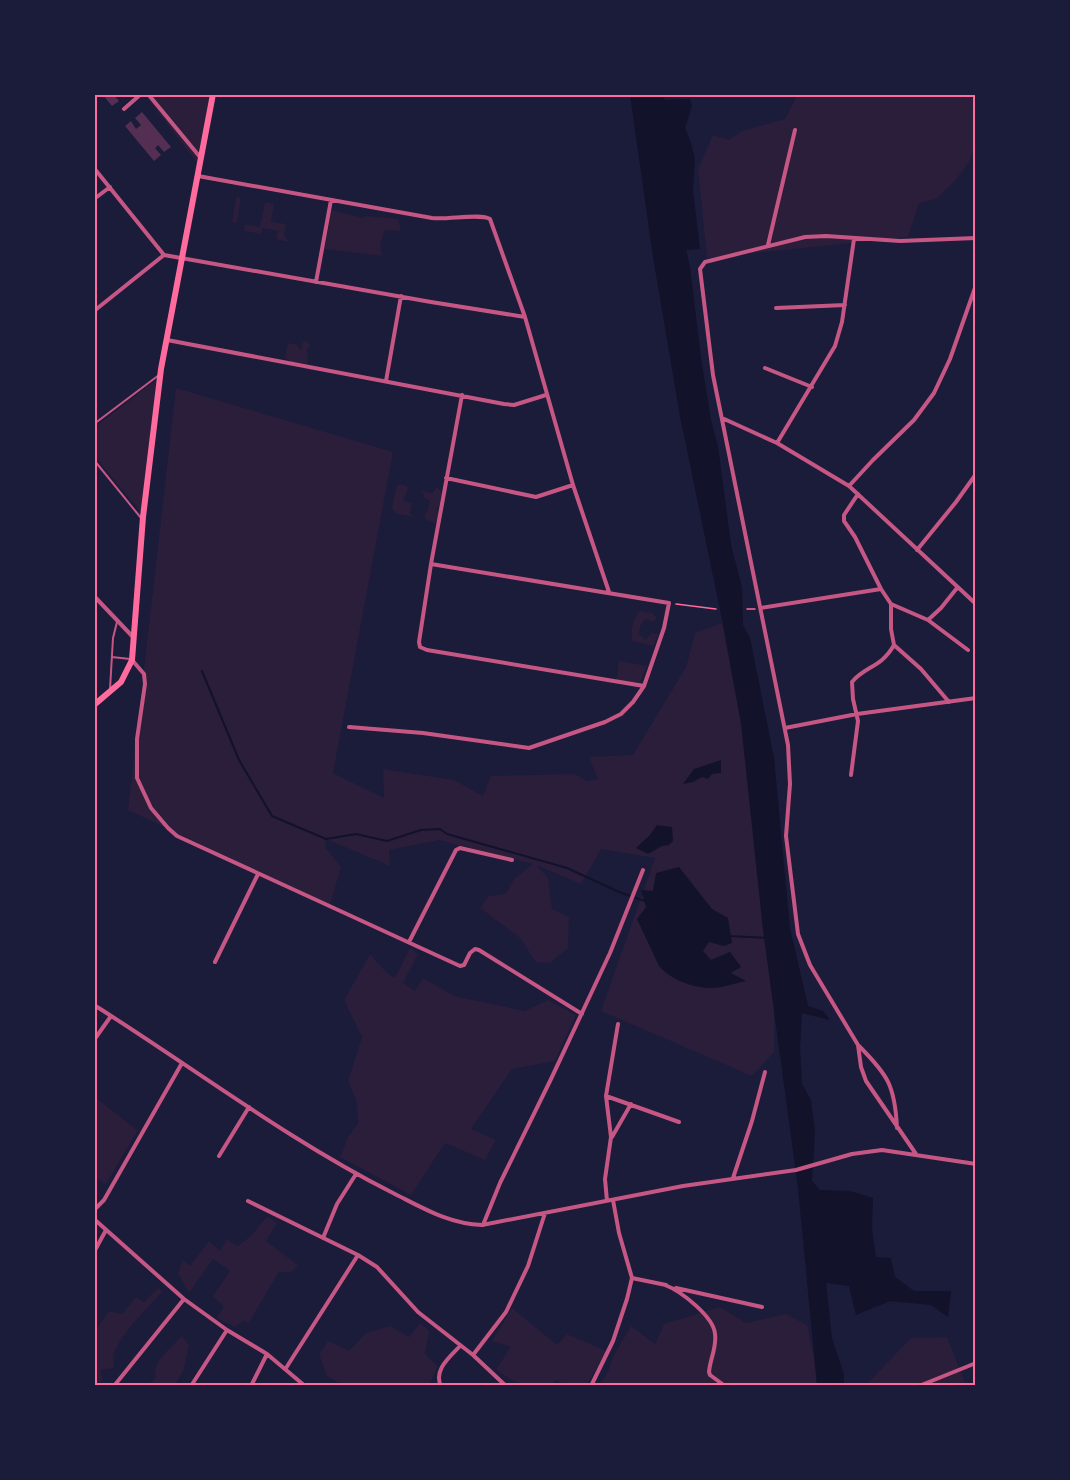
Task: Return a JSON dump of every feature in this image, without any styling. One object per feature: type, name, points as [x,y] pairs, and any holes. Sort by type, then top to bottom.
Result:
[{"type":"main road","points":[[94,705],[121,682],[132,660],[143,520],[160,375],[213,94]]},
{"type":"street","points":[[124,109],[141,94]]},
{"type":"street","points":[[148,94],[201,157]]},
{"type":"street","points":[[768,245],[795,130]]},
{"type":"street","points":[[94,168],[164,255],[525,317]]},
{"type":"street","points":[[198,176],[444,219],[488,217],[492,221],[525,317],[573,485],[609,592]]},
{"type":"street","points":[[94,199],[110,187]]},
{"type":"street","points":[[316,282],[331,200]]},
{"type":"street","points":[[897,1128],[896,1103],[890,1084],[880,1067],[858,1045],[810,965],[798,934],[786,836],[790,784],[788,745],[713,375],[700,269],[703,264],[804,237],[900,241],[975,238]]},
{"type":"street","points":[[777,443],[835,346],[845,305],[854,239]]},
{"type":"street","points":[[94,311],[164,255]]},
{"type":"street","points":[[849,486],[914,420],[934,393],[950,359],[975,285]]},
{"type":"street","points":[[386,381],[401,296]]},
{"type":"street","points":[[776,308],[845,305]]},
{"type":"street","points":[[167,340],[514,405],[546,395]]},
{"type":"street","points":[[765,368],[812,387]]},
{"type":"street","points":[[462,395],[431,564],[420,647],[644,686]]},
{"type":"street","points":[[722,417],[777,443],[849,486],[975,604]]},
{"type":"street","points":[[917,549],[956,502],[975,474]]},
{"type":"street","points":[[446,478],[536,497],[573,485]]},
{"type":"street","points":[[858,494],[844,515],[844,521],[891,604],[928,620],[968,650]]},
{"type":"street","points":[[349,727],[423,733],[529,748],[605,722],[621,714],[644,686],[664,628],[669,603],[431,564]]},
{"type":"street","points":[[928,620],[957,588]]},
{"type":"street","points":[[761,608],[881,589]]},
{"type":"street","points":[[94,596],[133,637]]},
{"type":"street","points":[[891,604],[891,629],[894,645],[921,669],[949,702]]},
{"type":"street","points":[[851,775],[857,714],[852,682],[879,664],[888,656],[894,645]]},
{"type":"street","points":[[132,660],[144,674],[145,684],[137,739],[136,771],[140,787],[152,808],[177,836],[460,966],[465,963],[470,953],[479,950],[582,1014]]},
{"type":"street","points":[[785,728],[857,714],[975,698]]},
{"type":"street","points":[[409,942],[456,850],[460,848],[512,860]]},
{"type":"street","points":[[482,1226],[500,1183],[610,953],[643,870]]},
{"type":"street","points":[[215,962],[258,874]]},
{"type":"street","points":[[94,1005],[356,1174],[454,1222],[482,1226],[733,1178],[815,1166],[852,1154],[882,1150],[975,1164]]},
{"type":"street","points":[[94,1040],[111,1016]]},
{"type":"street","points":[[607,1201],[606,1169],[611,1137],[606,1096],[618,1024]]},
{"type":"street","points":[[858,1045],[861,1067],[866,1081],[916,1154]]},
{"type":"street","points":[[94,1210],[104,1200],[182,1063]]},
{"type":"street","points":[[733,1178],[765,1072]]},
{"type":"street","points":[[606,1096],[679,1122]]},
{"type":"street","points":[[611,1137],[631,1104]]},
{"type":"street","points":[[219,1156],[249,1107]]},
{"type":"street","points":[[323,1238],[337,1204],[356,1174]]},
{"type":"street","points":[[591,1386],[614,1341],[632,1278],[619,1233],[613,1200]]},
{"type":"street","points":[[248,1201],[358,1255],[377,1267],[418,1312],[506,1386]]},
{"type":"street","points":[[472,1356],[506,1312],[528,1266],[545,1213]]},
{"type":"street","points":[[94,1219],[184,1299],[227,1330],[267,1354],[304,1385]]},
{"type":"street","points":[[94,1252],[106,1230]]},
{"type":"street","points":[[285,1368],[358,1255]]},
{"type":"street","points":[[632,1278],[762,1307]]},
{"type":"street","points":[[665,1285],[685,1295],[714,1327],[715,1344],[709,1372],[725,1386]]},
{"type":"street","points":[[114,1386],[184,1299]]},
{"type":"street","points":[[190,1386],[227,1330]]},
{"type":"street","points":[[441,1386],[438,1379],[440,1370],[460,1346]]},
{"type":"street","points":[[251,1386],[267,1354]]},
{"type":"street","points":[[919,1386],[975,1363]]},
{"type":"lane","points":[[94,424],[160,375]]},
{"type":"lane","points":[[94,460],[143,520]]},
{"type":"lane","points":[[110,692],[113,638],[117,622]]},
{"type":"lane","points":[[112,657],[132,660]]},
{"type":"path","points":[[669,603],[716,609]]},
{"type":"shaded area","points":[[145,95],[210,95],[197,163]]},
{"type":"shaded area","points":[[630,95],[663,95],[665,100],[690,99],[692,106],[685,128],[695,159],[693,191],[700,249],[686,250],[701,358],[711,420],[718,446],[731,545],[742,587],[743,625],[750,638],[774,758],[790,928],[808,1006],[823,1011],[830,1020],[802,1013],[800,1047],[802,1084],[811,1100],[815,1132],[812,1181],[820,1190],[850,1191],[873,1198],[872,1228],[876,1257],[891,1258],[895,1277],[914,1291],[951,1291],[948,1317],[931,1305],[890,1301],[856,1315],[849,1286],[826,1283],[832,1338],[844,1374],[844,1385],[817,1385],[798,1188],[763,930],[741,723],[680,416],[653,257]]},
{"type":"shaded area","points":[[797,95],[975,95],[975,146],[969,162],[954,182],[936,199],[919,203],[908,237],[707,258],[698,169],[713,135],[729,140],[742,131],[785,119]]},
{"type":"shaded area","points":[[236,197],[241,198],[237,223],[260,227],[265,202],[274,204],[271,222],[286,224],[284,235],[289,242],[276,239],[278,231],[262,228],[261,234],[244,231],[245,225],[232,222]]},
{"type":"shaded area","points":[[331,210],[364,218],[365,216],[398,219],[401,231],[385,230],[380,244],[382,256],[325,249]]},
{"type":"shaded area","points":[[306,341],[310,345],[306,352],[307,364],[291,362],[285,357],[288,343],[298,345],[301,349],[303,342]]},
{"type":"shaded area","points":[[156,380],[141,512],[95,457],[95,427]]},
{"type":"shaded area","points":[[176,388],[393,452],[333,773],[384,798],[383,769],[454,780],[483,796],[491,776],[575,774],[587,781],[598,779],[589,757],[633,755],[686,667],[695,633],[722,623],[741,723],[774,1006],[774,1052],[752,1076],[601,1011],[655,858],[601,849],[581,884],[536,865],[548,878],[552,909],[569,917],[568,948],[550,963],[536,962],[520,938],[480,908],[489,896],[506,894],[514,879],[533,864],[439,840],[389,850],[390,866],[326,839],[325,847],[341,867],[330,905],[128,810]]},
{"type":"shaded area","points":[[399,484],[407,486],[408,490],[403,500],[412,503],[410,514],[416,517],[396,514],[392,508]]},
{"type":"shaded area","points":[[437,487],[442,492],[437,510],[442,514],[435,523],[426,520],[424,514],[427,512],[430,501],[423,497],[424,494],[420,491],[433,493]]},
{"type":"shaded area","points":[[640,611],[652,613],[657,618],[653,622],[646,619],[639,630],[639,634],[646,640],[651,633],[659,634],[653,646],[632,641],[633,625]]},
{"type":"shaded area","points":[[619,661],[647,666],[638,688],[616,682]]},
{"type":"shaded area","points":[[721,760],[721,773],[712,774],[708,779],[702,777],[683,784],[694,769]]},
{"type":"shaded area","points":[[657,825],[672,827],[673,841],[648,854],[636,848],[650,835]]},
{"type":"shaded area","points":[[679,867],[712,909],[728,918],[732,943],[724,946],[709,942],[703,951],[711,960],[730,952],[741,967],[731,973],[746,981],[716,988],[697,987],[676,979],[659,966],[637,919],[646,907],[641,890],[653,891],[656,873]]},
{"type":"shaded area","points":[[410,948],[418,954],[403,983],[415,991],[423,978],[454,996],[525,1011],[548,1000],[576,1015],[555,1061],[512,1069],[471,1129],[496,1140],[485,1160],[445,1143],[411,1195],[340,1157],[348,1137],[358,1123],[357,1102],[348,1081],[362,1037],[344,1000],[370,954],[387,973],[395,978]]},
{"type":"shaded area","points":[[95,1097],[137,1130],[142,1123],[106,1184],[98,1179],[95,1183]]},
{"type":"shaded area","points":[[267,1216],[277,1223],[266,1241],[298,1265],[291,1272],[279,1272],[248,1324],[244,1320],[235,1327],[216,1318],[224,1307],[213,1296],[230,1271],[213,1259],[189,1293],[178,1273],[183,1260],[190,1266],[209,1241],[220,1251],[227,1240],[238,1246],[252,1235]]},
{"type":"shaded area","points":[[158,1288],[162,1292],[135,1321],[118,1345],[114,1355],[114,1368],[101,1370],[102,1381],[95,1385],[95,1331],[109,1311],[122,1314],[136,1297],[144,1302]]},
{"type":"shaded area","points":[[720,1307],[746,1323],[786,1314],[807,1325],[817,1385],[598,1386],[606,1376],[614,1355],[631,1326],[655,1344],[664,1324]]},
{"type":"shaded area","points":[[512,1308],[557,1345],[567,1334],[606,1351],[587,1385],[567,1385],[555,1380],[553,1385],[523,1384],[496,1369],[511,1347],[492,1341]]},
{"type":"shaded area","points":[[420,1323],[429,1331],[425,1354],[438,1367],[429,1385],[342,1385],[327,1376],[319,1354],[328,1341],[349,1351],[366,1333],[390,1326],[409,1337]]},
{"type":"shaded area","points":[[182,1336],[189,1345],[184,1369],[175,1385],[147,1385],[156,1378],[155,1372],[159,1361]]},
{"type":"shaded area","points":[[947,1337],[966,1385],[865,1386],[911,1338]]},
{"type":"building","points":[[102,94],[113,94],[119,101],[112,106]]},
{"type":"building","points":[[142,112],[171,147],[164,152],[158,145],[155,148],[161,155],[154,161],[125,126],[131,121],[136,129],[141,125],[135,118]]},
{"type":"waterway","points":[[202,671],[239,760],[272,816],[326,839],[356,834],[387,841],[421,830],[440,829],[447,834],[567,868],[619,892],[645,901]]},
{"type":"waterway","points":[[728,936],[767,938]]}]
